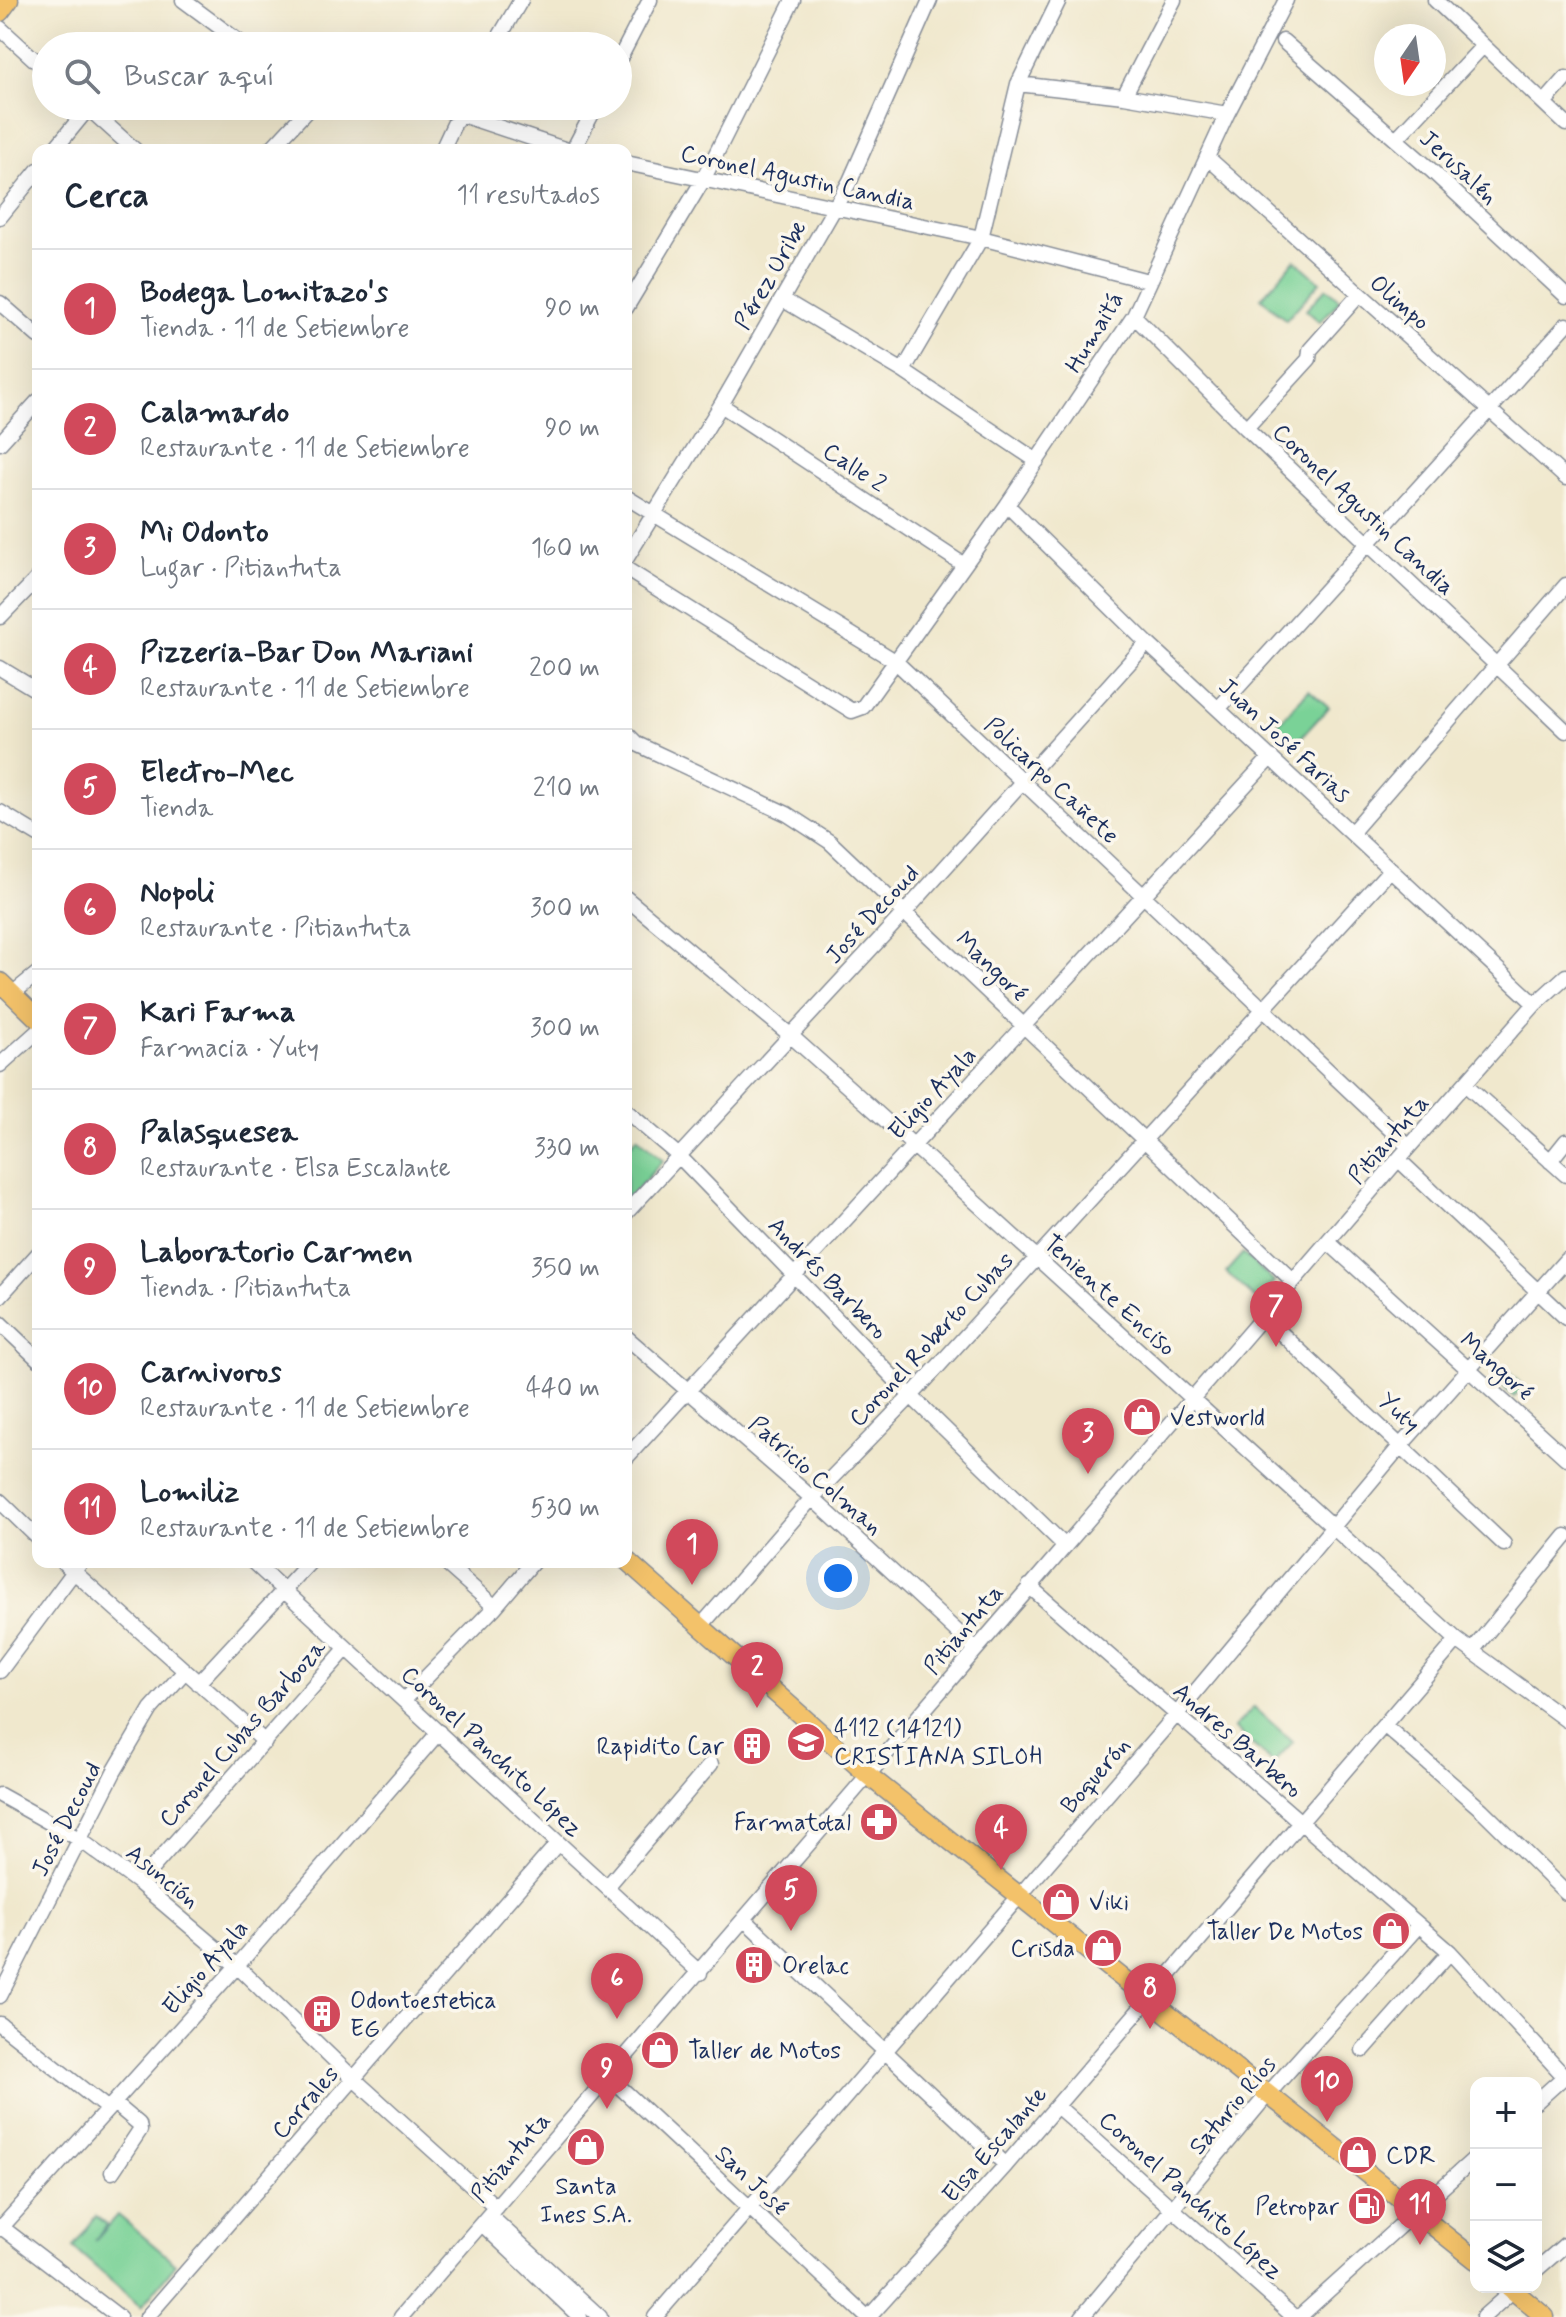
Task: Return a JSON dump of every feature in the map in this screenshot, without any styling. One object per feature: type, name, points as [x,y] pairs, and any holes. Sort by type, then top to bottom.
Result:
[{"type":"main road","points":[[0,12],[9,0]]},
{"type":"main road","points":[[6,988],[32,1013]]},
{"type":"main road","points":[[632,1565],[869,1776],[1470,2255]]},
{"type":"main road","points":[[1519,2293],[1545,2317]]},
{"type":"street","points":[[183,0],[226,32]]},
{"type":"street","points":[[508,18],[513,0]]},
{"type":"street","points":[[501,32],[521,0]]},
{"type":"street","points":[[632,35],[650,0]]},
{"type":"street","points":[[632,298],[703,180],[793,0]]},
{"type":"street","name":"Pérez Uribe","points":[[632,549],[721,405],[835,206],[867,147],[930,0]]},
{"type":"street","points":[[903,371],[981,238],[1018,84],[1059,0]]},
{"type":"street","points":[[1124,96],[1174,0]]},
{"type":"street","name":"Humaitá","points":[[632,573],[852,711],[863,707],[1007,505],[1134,316],[1227,114],[1286,0]]},
{"type":"street","points":[[1435,0],[1566,124]]},
{"type":"street","points":[[0,28],[32,57]]},
{"type":"street","name":"Jerusalén","points":[[1283,41],[1396,139],[1566,296]]},
{"type":"street","points":[[1396,139],[1483,46]]},
{"type":"street","points":[[1544,103],[1566,78]]},
{"type":"street","points":[[1018,84],[1124,96],[1227,114]]},
{"type":"street","points":[[59,144],[78,120]]},
{"type":"street","points":[[102,120],[128,144]]},
{"type":"street","points":[[276,144],[298,120]]},
{"type":"street","points":[[445,144],[456,120]]},
{"type":"street","points":[[488,120],[554,144]]},
{"type":"street","points":[[574,144],[588,120]]},
{"type":"street","name":"Olimpo","points":[[1207,157],[1358,296],[1566,478]]},
{"type":"street","name":"Coronel Agustin Candia","points":[[632,164],[981,238],[1148,281]]},
{"type":"street","points":[[0,217],[32,177]]},
{"type":"street","points":[[1246,428],[1309,359],[1310,350],[1358,296]]},
{"type":"street","points":[[782,299],[903,371],[1037,461]]},
{"type":"street","points":[[0,303],[32,331]]},
{"type":"street","name":"Coronel Agustin Candia","points":[[1134,316],[1246,428],[1566,731]]},
{"type":"street","points":[[1219,708],[1566,325]]},
{"type":"street","name":"Calle 2","points":[[721,405],[964,565]]},
{"type":"street","points":[[0,443],[32,408]]},
{"type":"street","name":"Policarpo Cañete","points":[[632,501],[895,661],[1409,1147]]},
{"type":"street","name":"Juan José Farias","points":[[1007,505],[1147,643],[1535,1004]]},
{"type":"street","points":[[0,617],[32,584]]},
{"type":"street","points":[[1352,832],[1566,585]]},
{"type":"street","name":"José Decoud","points":[[632,1207],[905,912],[1147,643]]},
{"type":"street","points":[[0,668],[32,687]]},
{"type":"street","name":"Mangoré","points":[[632,749],[809,827],[830,842],[1293,1281]]},
{"type":"street","name":"Eligio Ayala","points":[[632,1452],[1271,757]]},
{"type":"street","points":[[0,812],[32,831]]},
{"type":"street","name":"Coronel Roberto Cubas","points":[[700,1627],[812,1498],[911,1396],[1143,1137],[1391,869]]},
{"type":"street","name":"Teniente Enciso","points":[[632,903],[789,1034],[1457,1640],[1566,1720]]},
{"type":"street","points":[[6,988],[32,976]]},
{"type":"street","name":"Pitiantuta","points":[[401,2317],[746,1921],[975,1648],[1409,1147],[1535,1004],[1566,976]]},
{"type":"street","points":[[0,1065],[32,1036]]},
{"type":"street","points":[[1465,1084],[1566,1175]]},
{"type":"street","name":"Andrés Barbero","points":[[632,1116],[679,1156],[911,1396],[1064,1545]]},
{"type":"street","points":[[1550,1161],[1566,1141]]},
{"type":"street","points":[[1399,1160],[1539,1289],[1566,1318]]},
{"type":"street","name":"Mangoré","points":[[1328,1242],[1566,1458]]},
{"type":"street","name":"Boquerón","points":[[655,2317],[1176,1715],[1402,1444],[1566,1260]]},
{"type":"street","points":[[0,1296],[32,1261]]},
{"type":"street","name":"Yuty","points":[[1263,1316],[1402,1444],[1504,1544]]},
{"type":"street","points":[[0,1323],[32,1353]]},
{"type":"street","name":"Patricio Colman","points":[[632,1342],[812,1498],[975,1648]]},
{"type":"street","points":[[0,1501],[32,1532]]},
{"type":"street","points":[[1472,1651],[1566,1537]]},
{"type":"street","points":[[0,1671],[70,1568]]},
{"type":"street","points":[[75,1568],[265,1742]]},
{"type":"street","name":"Coronel Panchito López","points":[[260,1568],[700,1973]]},
{"type":"street","points":[[198,1683],[304,1568]]},
{"type":"street","points":[[451,1568],[495,1607]]},
{"type":"street","points":[[405,1699],[495,1607],[528,1568]]},
{"type":"street","name":"Andres Barbero","points":[[1029,1586],[1299,1824],[1450,1952],[1565,2076]]},
{"type":"street","name":"Elsa Escalante","points":[[868,2317],[1006,2165],[1457,1640]]},
{"type":"street","name":"Coronel Cubas Barboza","points":[[139,1883],[346,1649]]},
{"type":"street","name":"José Decoud","points":[[0,1996],[79,1839],[151,1709],[185,1671]]},
{"type":"street","points":[[1384,1725],[1482,1810],[1566,1893]]},
{"type":"street","name":"Eligio Ayala","points":[[0,2227],[237,1966],[439,1732]]},
{"type":"street","points":[[607,1887],[711,1764]]},
{"type":"street","name":"Asunción","points":[[0,1795],[79,1839],[139,1883],[237,1966],[489,2215],[600,2317]]},
{"type":"street","name":"Corrales","points":[[147,2317],[558,1843]]},
{"type":"street","points":[[746,1921],[1006,2165]]},
{"type":"street","name":"Saturio Ríos","points":[[1082,2317],[1268,2094],[1419,1925]]},
{"type":"street","points":[[1363,2050],[1450,1952]]},
{"type":"street","points":[[0,2024],[139,2124],[140,2130],[112,2172]]},
{"type":"street","name":"San José","points":[[608,2076],[868,2317]]},
{"type":"street","points":[[1542,2097],[1565,2076]]},
{"type":"street","name":"Coronel Panchito López","points":[[1057,2106],[1297,2317]]},
{"type":"street","points":[[1297,2317],[1470,2162]]},
{"type":"street","name":"Asunción","points":[[489,2215],[580,2317]]},
{"type":"street","points":[[0,2227],[119,2317]]},
{"type":"street","points":[[1542,2265],[1566,2244]]},
{"type":"street","points":[[1483,2317],[1508,2293]]},
{"type":"green space","points":[[1295,260],[1320,282],[1286,320],[1261,298]]},
{"type":"green space","points":[[1326,288],[1340,300],[1320,322],[1306,310]]},
{"type":"green space","points":[[1309,690],[1329,707],[1295,744],[1276,726]]},
{"type":"green space","points":[[637,1137],[663,1160],[632,1195],[632,1143]]},
{"type":"green space","points":[[1243,1253],[1274,1282],[1257,1300],[1226,1272]]},
{"type":"green space","points":[[1502,1366],[1524,1387],[1514,1397],[1492,1376]]},
{"type":"green space","points":[[1254,1707],[1293,1742],[1273,1763],[1234,1728]]},
{"type":"green space","points":[[118,2215],[176,2264],[141,2307],[73,2247],[96,2216],[107,2224],[95,2241]]},
{"type":"place","name":"Kari Farma","points":[[1276,1347]]},
{"type":"place","name":"Vestworld","points":[[1142,1417]]},
{"type":"place","name":"Mi Odonto","points":[[1088,1474]]},
{"type":"place","name":"Bodega Lomitazo's","points":[[692,1585]]},
{"type":"place","name":"Calamardo","points":[[757,1708]]},
{"type":"place","name":"4112 (14121) CRISTIANA SILOH","points":[[806,1742]]},
{"type":"place","name":"Rapidito Car","points":[[752,1746]]},
{"type":"place","name":"Farmatotal","points":[[879,1822]]},
{"type":"place","name":"Pizzeria-Bar Don Mariani","points":[[1001,1870]]},
{"type":"place","name":"Viki","points":[[1061,1902]]},
{"type":"place","name":"Electro-Mec","points":[[791,1931]]},
{"type":"place","name":"Taller De Motos","points":[[1391,1931]]},
{"type":"place","name":"Crisda","points":[[1103,1948]]},
{"type":"place","name":"Orelac","points":[[754,1965]]},
{"type":"place","name":"Odontoestetica EG","points":[[322,2014]]},
{"type":"place","name":"Nopoli","points":[[617,2019]]},
{"type":"place","name":"Palasquesea","points":[[1150,2029]]},
{"type":"place","name":"Taller de Motos","points":[[660,2050]]},
{"type":"place","name":"Laboratorio Carmen","points":[[607,2109]]},
{"type":"place","name":"Carnivoros","points":[[1327,2122]]},
{"type":"place","name":"Santa Ines S.A.","points":[[586,2147]]},
{"type":"place","name":"CDR","points":[[1358,2155]]},
{"type":"place","name":"Petropar","points":[[1367,2206]]},
{"type":"place","name":"Lomiliz","points":[[1420,2245]]}]
